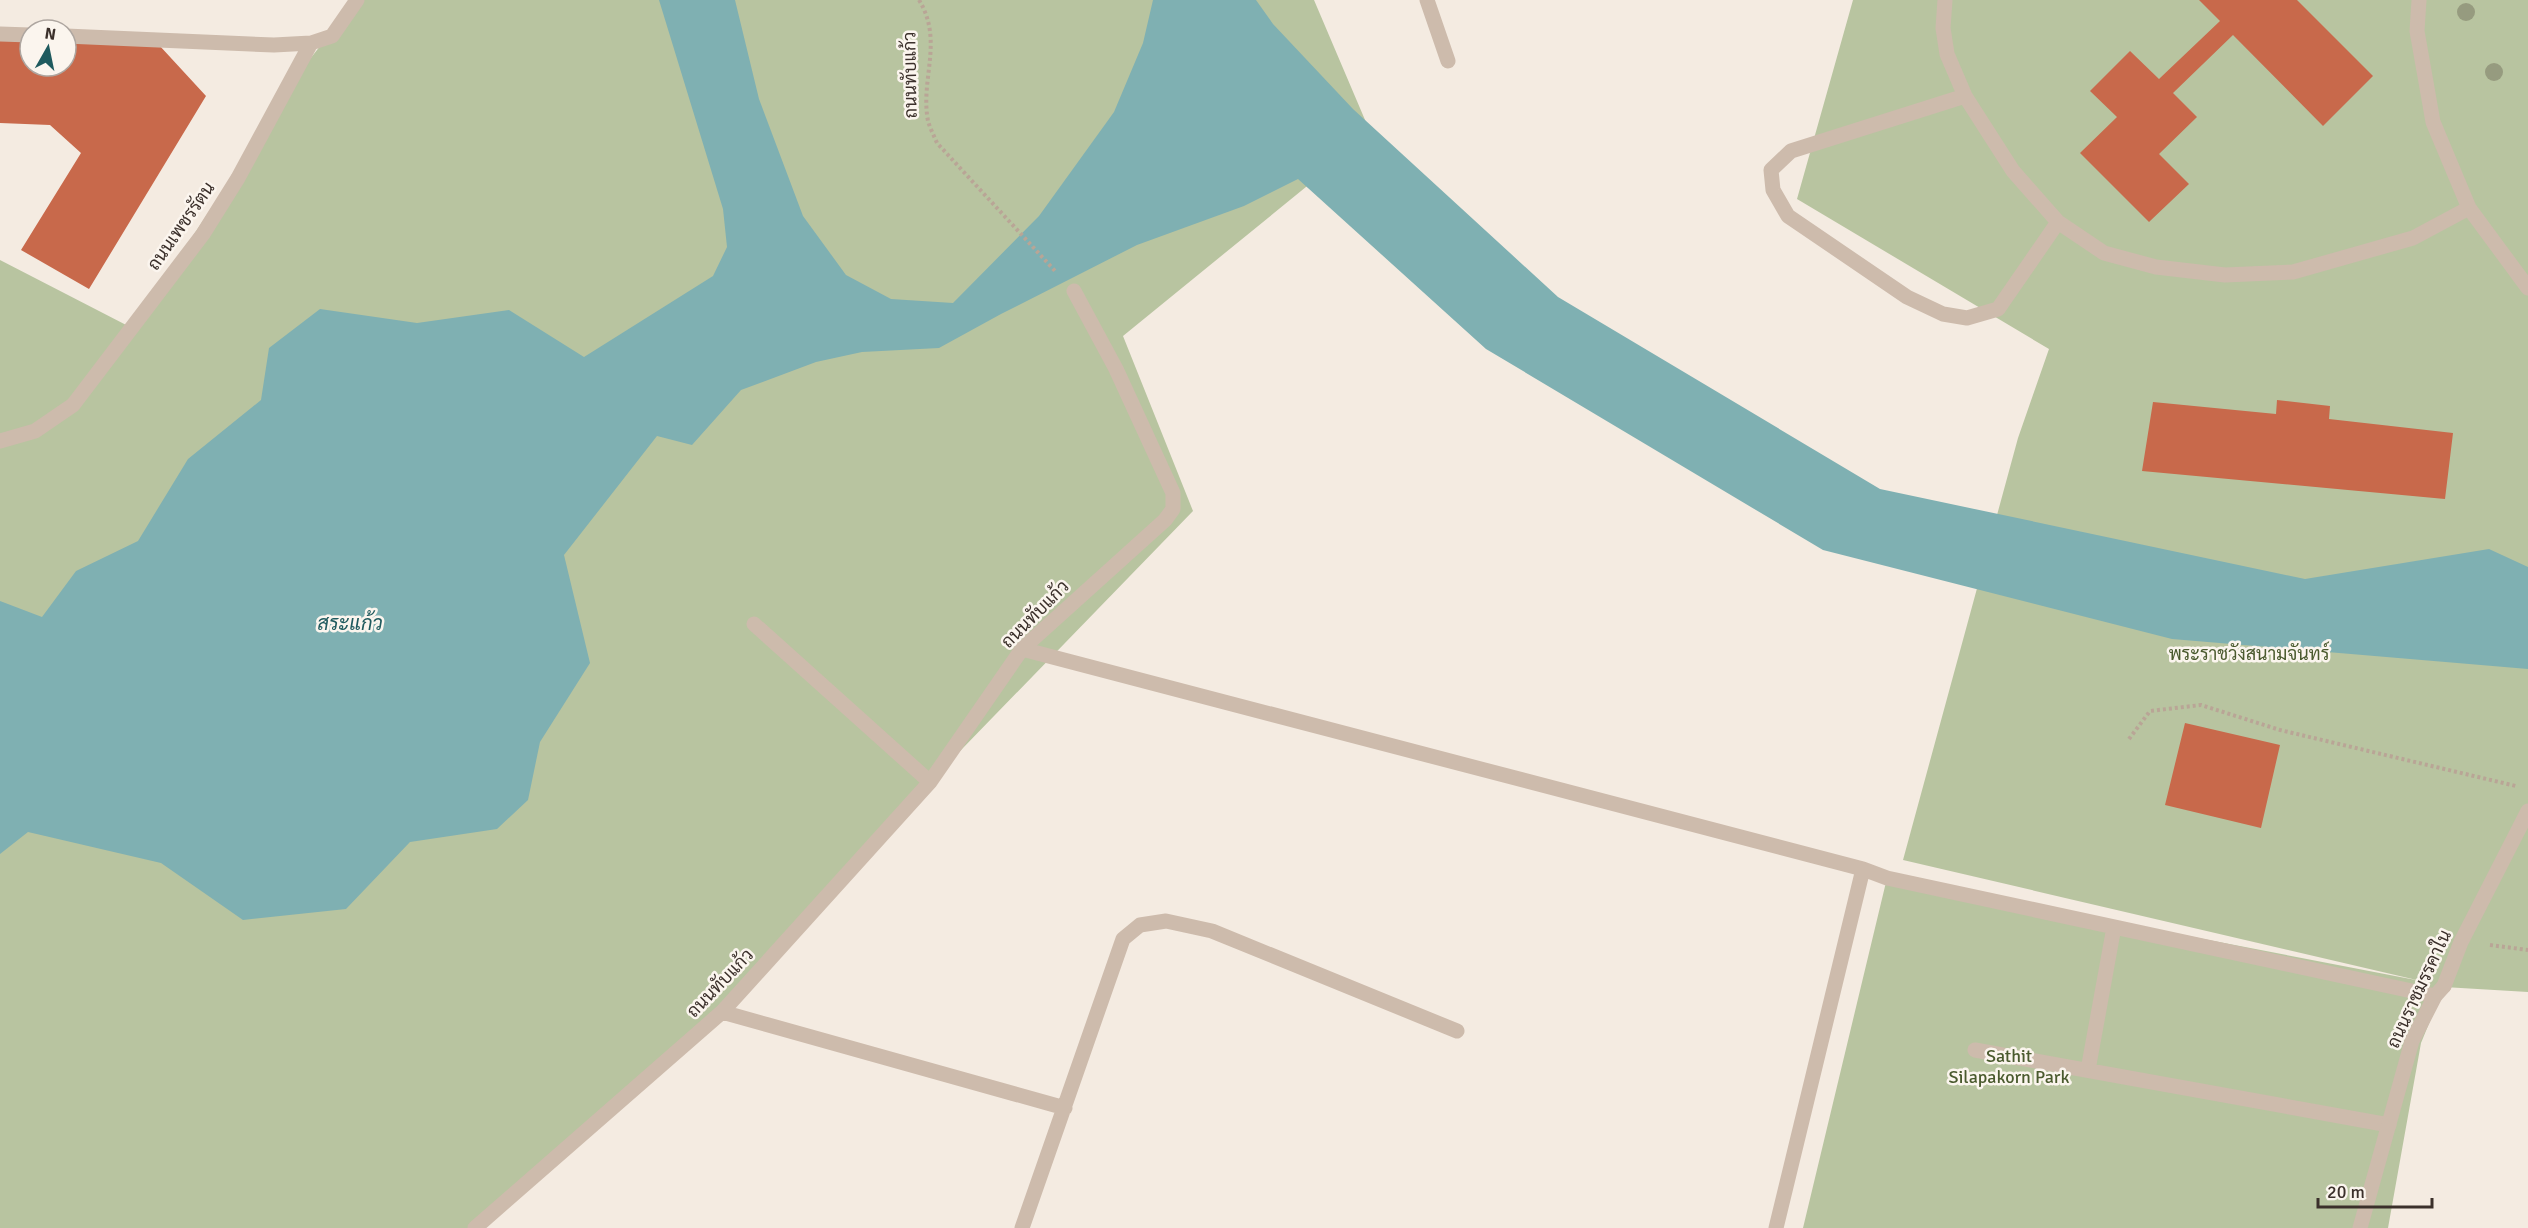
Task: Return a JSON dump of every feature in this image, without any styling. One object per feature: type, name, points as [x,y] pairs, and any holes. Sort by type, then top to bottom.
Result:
[{"type":"street","points":[[78,37],[274,45],[311,43],[332,36],[357,0]]},
{"type":"street","points":[[1427,0],[1448,61]]},
{"type":"street","points":[[1945,0],[1943,18],[1947,54],[1965,96],[2013,171],[2058,222],[2104,253],[2156,267],[2225,275],[2293,272],[2413,238],[2469,208]]},
{"type":"street","points":[[2419,0],[2417,31],[2433,122],[2469,208],[2528,288]]},
{"type":"street","points":[[0,34],[18,35]]},
{"type":"street","name":"ถนนเพชรรัตน","points":[[0,441],[35,431],[73,405],[203,234],[238,178],[311,43]]},
{"type":"street","points":[[1965,96],[1791,151],[1771,170],[1773,190],[1788,216],[1907,297],[1943,314],[1967,318],[1998,309],[2058,222]]},
{"type":"street","name":"ถนนทับแก้ว","points":[[475,1228],[722,1012],[930,782],[1022,649],[1165,520],[1173,509],[1173,493],[1116,369],[1074,291]]},
{"type":"street","points":[[754,624],[930,782]]},
{"type":"street","points":[[1022,649],[1863,869],[1887,878],[2114,927],[2439,991]]},
{"type":"street","name":"ถนนราชมรรคาใน","points":[[2360,1228],[2412,1041],[2528,811]]},
{"type":"street","points":[[1776,1228],[1863,869]]},
{"type":"street","points":[[1022,1228],[1123,939],[1140,925],[1166,921],[1212,931],[1457,1031]]},
{"type":"street","points":[[2088,1070],[2114,927]]},
{"type":"street","points":[[722,1012],[1065,1108]]},
{"type":"street","points":[[1975,1050],[2389,1125]]},
{"type":"path","name":"ถนนทับแก้ว","points":[[919,0],[927,12],[932,32],[928,122],[937,143],[1074,291]]},
{"type":"path","points":[[2129,739],[2150,711],[2201,705],[2280,730],[2517,786]]},
{"type":"path","points":[[2462,942],[2528,950]]},
{"type":"green space","points":[[356,0],[1314,0],[1371,134],[1123,336],[1193,511],[930,782],[718,1010],[472,1228],[0,1228],[0,260],[132,328],[310,59]]},
{"type":"green space","name":"พระราชวังสนามจันทร์","points":[[1853,0],[2528,0],[2528,992],[2444,987],[2421,1043],[2388,1228],[1803,1228],[1887,878],[2421,981],[1903,860],[2018,438],[2049,349],[1797,199]]},
{"type":"water","name":"สระแก้ว","points":[[659,0],[735,0],[759,99],[803,216],[846,275],[891,299],[953,303],[1039,216],[1114,112],[1143,43],[1153,0],[1256,0],[1273,24],[1353,109],[1558,297],[1880,489],[2305,579],[2489,549],[2528,567],[2528,669],[2172,639],[1823,550],[1486,349],[1298,179],[1244,206],[1137,245],[939,348],[862,352],[816,362],[741,390],[692,445],[657,436],[564,555],[590,663],[540,742],[528,800],[497,829],[410,842],[346,909],[243,920],[161,863],[28,832],[0,854],[0,601],[42,617],[76,571],[138,541],[188,459],[261,400],[269,348],[320,309],[417,323],[509,310],[584,357],[713,276],[727,247],[723,209]]},
{"type":"building","points":[[2199,0],[2297,0],[2373,76],[2323,126],[2233,35],[2173,93],[2197,117],[2159,154],[2189,184],[2149,222],[2080,153],[2117,117],[2090,91],[2130,51],[2159,79],[2220,21]]},
{"type":"building","points":[[0,39],[18,40],[18,78],[78,78],[78,42],[159,45],[206,96],[89,289],[21,250],[81,153],[50,125],[0,123]]},
{"type":"building","points":[[2277,400],[2330,406],[2329,419],[2453,433],[2445,499],[2142,471],[2153,402],[2276,414]]},
{"type":"building","points":[[2185,723],[2280,745],[2261,828],[2165,805]]},
{"type":"park label","name":"Sathit Silapakorn Park","points":[[2009,1066]]}]
